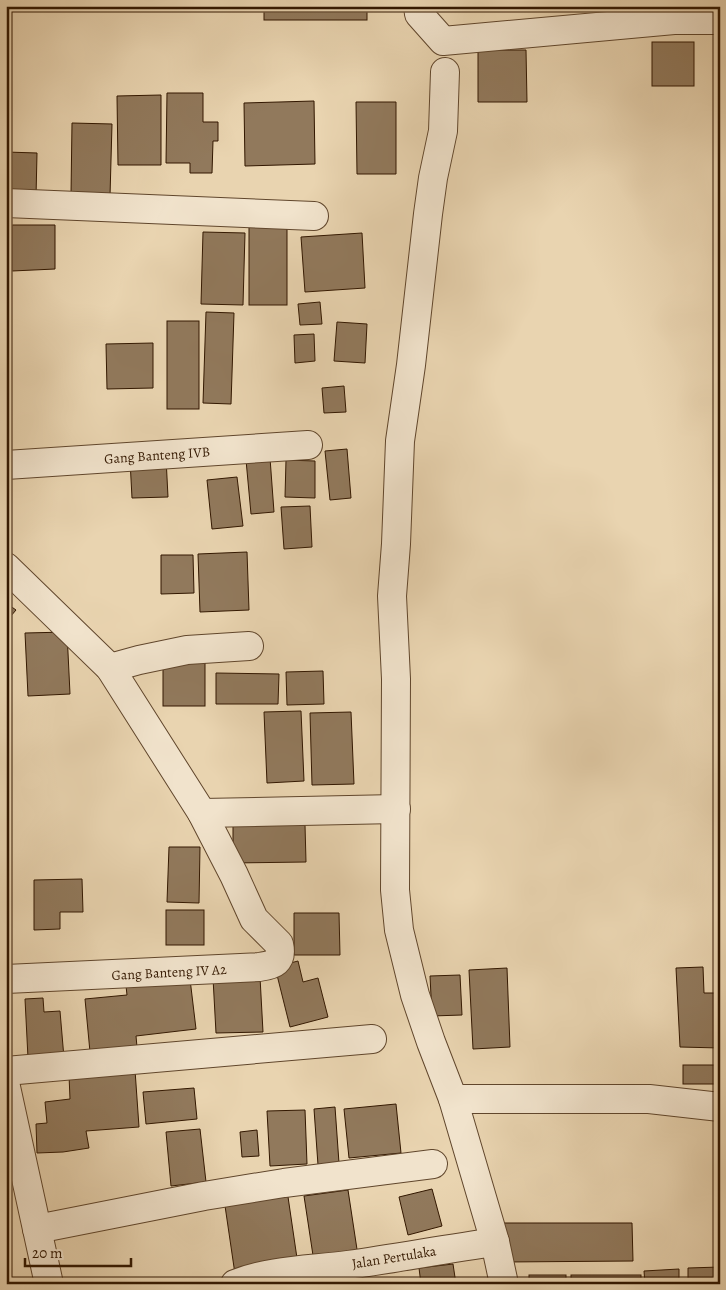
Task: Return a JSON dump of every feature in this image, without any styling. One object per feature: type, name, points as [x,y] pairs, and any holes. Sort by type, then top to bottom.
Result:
[{"type":"street","points":[[418,6],[419,14],[444,41],[674,20],[720,20]]},
{"type":"street","points":[[445,72],[443,131],[430,205],[400,441],[392,596],[396,679],[395,890],[399,930],[415,995],[430,1042],[453,1100],[495,1242],[504,1284]]},
{"type":"street","points":[[6,203],[314,216]]},
{"type":"street","name":"Gang Banteng IVB","points":[[6,465],[308,445]]},
{"type":"street","points":[[6,567],[110,668],[202,813],[396,809]]},
{"type":"street","points":[[110,668],[187,650],[249,646]]},
{"type":"street","name":"Gang Banteng IV A2","points":[[6,979],[229,969],[259,967],[275,963],[280,954],[279,944],[254,919],[234,874],[202,813]]},
{"type":"street","points":[[6,1071],[372,1039]]},
{"type":"street","points":[[6,1087],[49,1284]]},
{"type":"street","points":[[453,1100],[649,1100],[720,1107]]},
{"type":"street","points":[[38,1229],[204,1196],[284,1183],[434,1164]]},
{"type":"street","name":"Jalan Pertulaka","points":[[235,1284],[271,1274],[348,1265],[495,1242]]},
{"type":"building","points":[[264,6],[367,6],[367,20],[264,20]]},
{"type":"building","points":[[652,42],[694,42],[694,86],[652,86]]},
{"type":"building","points":[[478,50],[526,50],[527,102],[478,102]]},
{"type":"building","points":[[167,93],[203,93],[203,122],[218,122],[218,141],[213,141],[212,173],[190,173],[190,163],[166,163]]},
{"type":"building","points":[[161,95],[161,165],[118,165],[117,96]]},
{"type":"building","points":[[314,101],[315,164],[245,166],[244,103]]},
{"type":"building","points":[[356,102],[396,102],[396,174],[357,174]]},
{"type":"building","points":[[72,123],[112,124],[110,196],[71,194]]},
{"type":"building","points":[[6,152],[37,153],[36,197],[6,196]]},
{"type":"building","points":[[249,223],[287,223],[287,305],[249,305]]},
{"type":"building","points":[[12,225],[55,225],[55,269],[12,271]]},
{"type":"building","points":[[203,232],[245,233],[243,305],[201,304]]},
{"type":"building","points":[[362,233],[365,288],[305,292],[301,237]]},
{"type":"building","points":[[320,302],[322,324],[300,325],[298,304]]},
{"type":"building","points":[[206,312],[234,313],[231,404],[203,403]]},
{"type":"building","points":[[167,321],[199,321],[199,409],[167,409]]},
{"type":"building","points":[[337,322],[367,324],[365,363],[334,361]]},
{"type":"building","points":[[314,334],[315,361],[295,363],[294,335]]},
{"type":"building","points":[[153,343],[153,388],[107,389],[106,344]]},
{"type":"building","points":[[344,386],[346,412],[324,413],[322,388]]},
{"type":"building","points":[[347,449],[351,498],[330,500],[325,451]]},
{"type":"building","points":[[166,458],[168,497],[132,498],[130,460]]},
{"type":"building","points":[[270,458],[274,512],[251,514],[246,460]]},
{"type":"building","points":[[286,460],[315,461],[315,498],[285,497]]},
{"type":"building","points":[[237,477],[243,526],[212,529],[207,480]]},
{"type":"building","points":[[310,506],[312,547],[284,549],[281,507]]},
{"type":"building","points":[[247,552],[249,610],[200,612],[198,554]]},
{"type":"building","points":[[161,555],[193,555],[194,593],[161,594]]},
{"type":"building","points":[[6,603],[16,610],[10,617],[6,614]]},
{"type":"building","points":[[67,632],[70,694],[28,696],[25,633]]},
{"type":"building","points":[[163,658],[205,658],[205,706],[163,706]]},
{"type":"building","points":[[323,671],[324,704],[287,705],[286,672]]},
{"type":"building","points":[[216,673],[279,674],[278,704],[216,704]]},
{"type":"building","points":[[301,711],[304,781],[267,783],[264,712]]},
{"type":"building","points":[[351,712],[354,784],[312,785],[310,713]]},
{"type":"building","points":[[305,825],[306,862],[233,863],[233,826]]},
{"type":"building","points":[[169,847],[200,847],[199,903],[167,902]]},
{"type":"building","points":[[82,879],[83,912],[60,912],[60,929],[34,930],[34,880]]},
{"type":"building","points":[[166,910],[204,910],[204,945],[166,945]]},
{"type":"building","points":[[294,913],[339,913],[340,955],[294,955]]},
{"type":"building","points":[[298,961],[303,982],[318,978],[328,1017],[290,1027],[275,967]]},
{"type":"building","points":[[703,967],[704,993],[720,993],[720,1048],[680,1047],[676,968]]},
{"type":"building","points":[[507,968],[510,1047],[473,1049],[469,970]]},
{"type":"building","points":[[460,975],[462,1015],[432,1016],[430,976]]},
{"type":"building","points":[[260,977],[263,1032],[216,1033],[213,978]]},
{"type":"building","points":[[190,979],[196,1029],[136,1036],[137,1047],[90,1052],[85,999],[127,995],[126,986]]},
{"type":"building","points":[[43,998],[44,1012],[60,1011],[64,1058],[28,1058],[25,999]]},
{"type":"building","points":[[683,1065],[720,1065],[720,1084],[683,1084]]},
{"type":"building","points":[[135,1070],[139,1127],[86,1131],[89,1148],[37,1153],[36,1124],[47,1123],[45,1102],[70,1099],[69,1075]]},
{"type":"building","points":[[194,1088],[197,1119],[146,1124],[143,1092]]},
{"type":"building","points":[[396,1104],[401,1153],[349,1158],[344,1109]]},
{"type":"building","points":[[335,1107],[339,1163],[318,1165],[314,1109]]},
{"type":"building","points":[[305,1110],[307,1164],[270,1166],[267,1111]]},
{"type":"building","points":[[200,1129],[206,1182],[171,1186],[166,1132]]},
{"type":"building","points":[[257,1130],[259,1156],[242,1157],[240,1132]]},
{"type":"building","points":[[432,1189],[442,1226],[408,1235],[399,1197]]},
{"type":"building","points":[[287,1190],[298,1265],[235,1274],[224,1199]]},
{"type":"building","points":[[348,1190],[358,1256],[314,1262],[304,1196]]},
{"type":"building","points":[[504,1223],[632,1223],[633,1261],[505,1262]]},
{"type":"building","points":[[453,1264],[456,1284],[421,1284],[419,1268]]},
{"type":"building","points":[[720,1267],[720,1284],[688,1284],[688,1268]]},
{"type":"building","points":[[679,1269],[679,1284],[645,1284],[644,1271]]},
{"type":"building","points":[[357,1271],[359,1284],[312,1284],[311,1278]]},
{"type":"building","points":[[529,1275],[566,1275],[566,1284],[529,1284]]},
{"type":"building","points":[[571,1275],[641,1275],[641,1284],[571,1284]]}]
